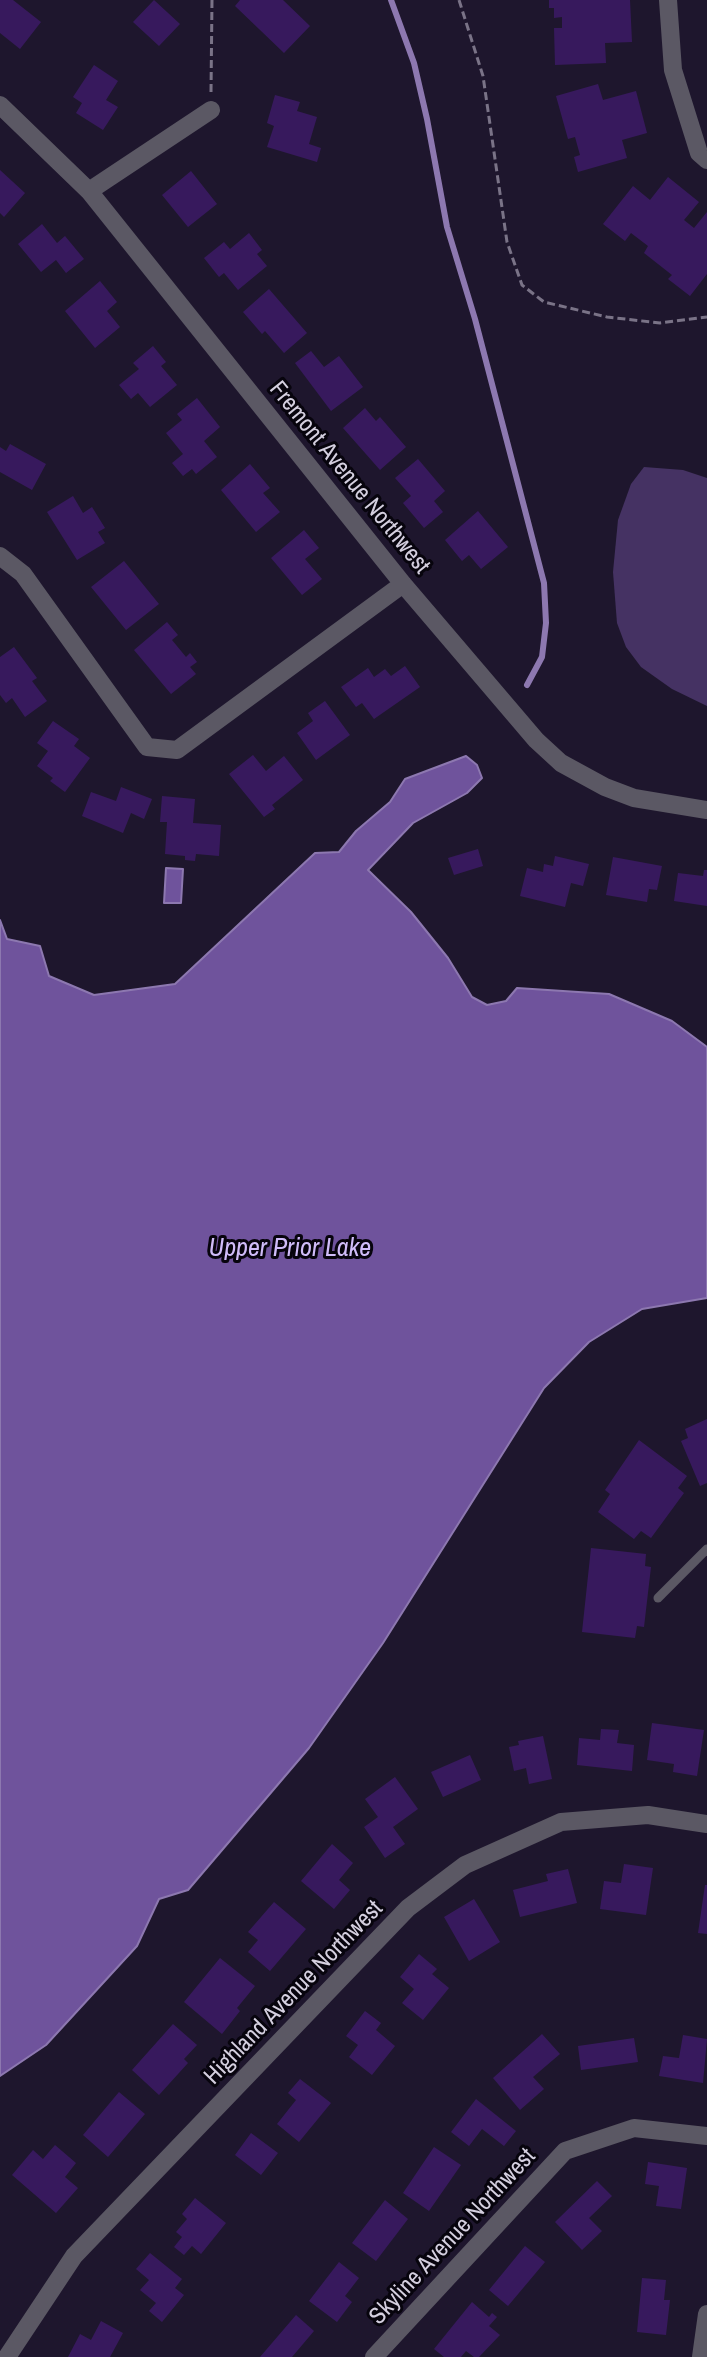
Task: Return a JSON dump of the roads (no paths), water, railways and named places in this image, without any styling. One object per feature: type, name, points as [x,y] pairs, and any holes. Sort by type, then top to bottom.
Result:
[{"type":"street","points":[[668,0],[673,70],[699,153],[707,160]]},
{"type":"street","name":"Fremont Avenue Northwest","points":[[0,105],[89,191],[403,584],[536,740],[561,763],[605,787],[634,798],[707,810]]},
{"type":"street","points":[[89,191],[211,110]]},
{"type":"street","points":[[0,556],[23,574],[147,747],[177,750],[403,584]]},
{"type":"street","name":"Highland Avenue Northwest","points":[[7,2357],[74,2256],[408,1908],[465,1865],[561,1822],[648,1815],[707,1824]]},
{"type":"street","name":"Skyline Avenue Northwest","points":[[374,2357],[565,2151],[634,2128],[707,2136]]},
{"type":"street","points":[[701,2357],[707,2314]]},
{"type":"lane","points":[[658,1598],[707,1549]]},
{"type":"water","name":"Upper Prior Lake","points":[[466,756],[477,765],[482,778],[467,793],[413,823],[368,870],[411,912],[448,958],[472,997],[487,1005],[506,1001],[517,988],[609,994],[672,1021],[707,1047],[707,1298],[642,1309],[589,1342],[544,1388],[383,1643],[309,1748],[188,1890],[159,1899],[137,1946],[46,2045],[0,2076],[0,920],[7,939],[40,946],[49,976],[94,995],[175,984],[315,853],[339,852],[356,831],[390,802],[405,779]]},
{"type":"water","points":[[166,868],[183,869],[181,903],[164,903]]},
{"type":"waterway","points":[[391,0],[414,63],[447,227],[475,319],[544,583],[546,623],[542,657],[527,685]]}]
